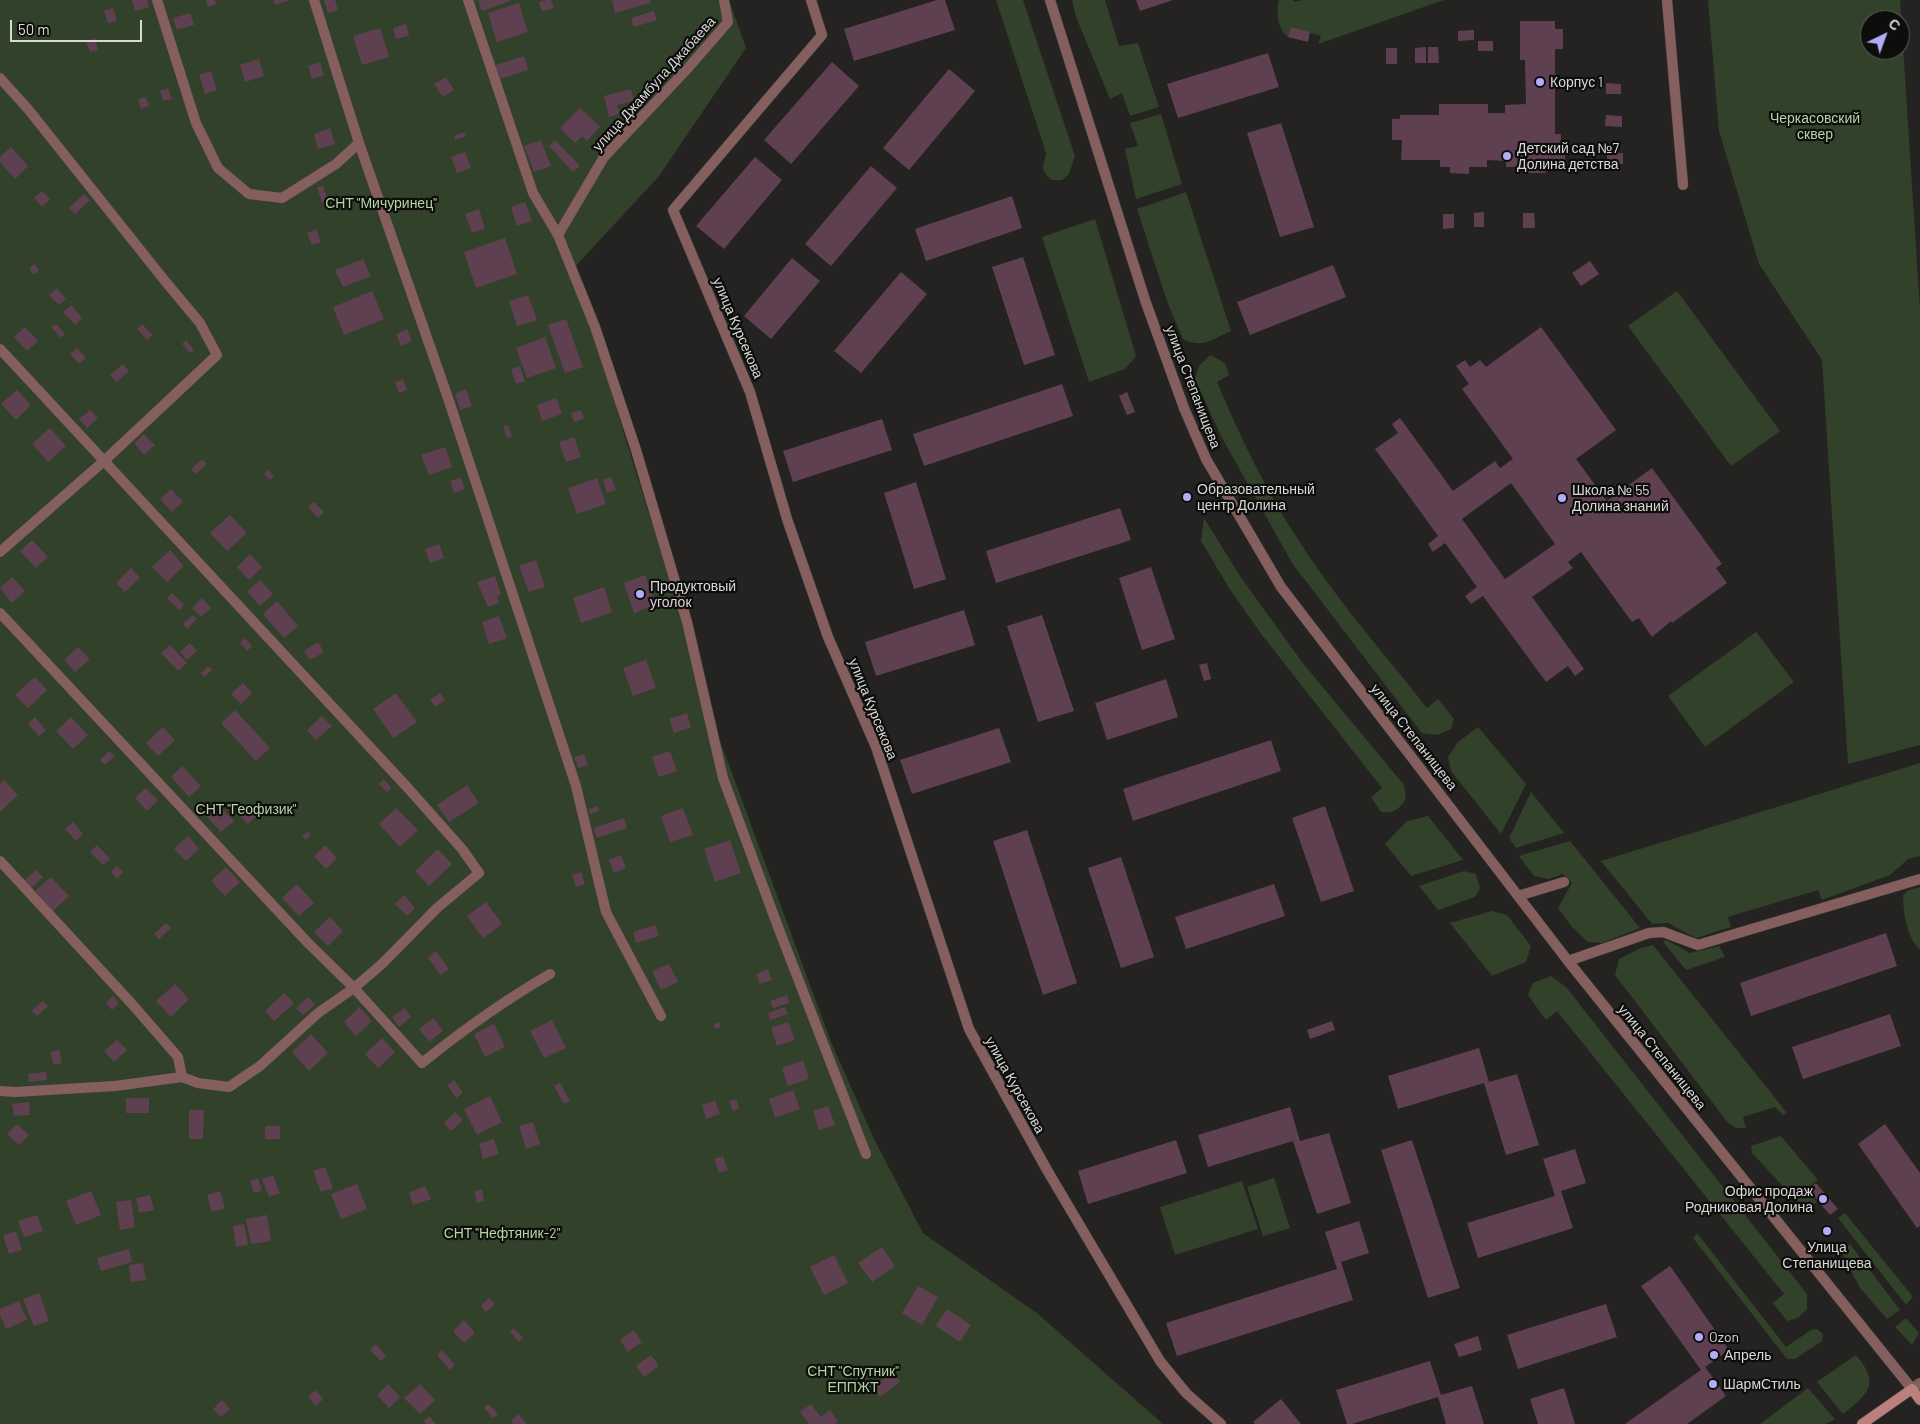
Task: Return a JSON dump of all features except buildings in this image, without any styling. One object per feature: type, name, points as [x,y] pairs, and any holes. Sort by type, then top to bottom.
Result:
[{"type":"main road","name":"улица Степанищева","points":[[1916,1386],[1920,1400]]},
{"type":"main road","points":[[1862,1424],[1916,1386]]},
{"type":"street","points":[[157,0],[196,123],[218,168],[249,194],[282,198],[336,164],[359,143]]},
{"type":"street","points":[[314,0],[359,143],[448,398],[576,786],[606,912],[661,1016]]},
{"type":"street","points":[[468,0],[533,193],[558,235],[595,327],[636,450],[687,622],[723,778],[778,927],[866,1154]]},
{"type":"street","name":"улица Джамбула Джабаева","points":[[558,235],[604,157],[688,68],[728,22],[724,0]]},
{"type":"street","name":"улица Курсекова","points":[[811,0],[822,35],[674,210],[750,392],[787,519],[828,637],[876,747],[969,1029],[1052,1178],[1160,1360],[1186,1393],[1221,1424]]},
{"type":"street","name":"улица Степанищева","points":[[1050,0],[1145,300],[1184,408],[1206,459],[1281,587],[1568,961],[1916,1386]]},
{"type":"street","points":[[1667,0],[1683,185]]},
{"type":"street","points":[[0,78],[28,108],[200,323],[217,354],[104,461],[0,552]]},
{"type":"street","points":[[0,350],[408,787],[462,849],[479,873],[437,908],[383,963],[354,988],[318,1013],[260,1066],[229,1087],[198,1084],[182,1077],[115,1086],[15,1092],[0,1091]]},
{"type":"street","points":[[0,614],[308,943],[354,988],[422,1063],[458,1034],[505,1001],[550,974]]},
{"type":"street","points":[[0,861],[132,1004],[178,1057],[182,1077]]},
{"type":"street","points":[[1568,961],[1649,933],[1663,932],[1698,944],[1920,879]]},
{"type":"street","points":[[1518,896],[1564,882]]},
{"type":"green space","points":[[0,0],[729,0],[746,48],[659,176],[573,269],[715,727],[831,1042],[874,1139],[923,1233],[1038,1314],[1163,1424],[0,1424]]},
{"type":"green space","points":[[996,0],[1023,0],[1075,156],[1069,174],[1062,180],[1051,180],[1044,170],[1046,153]]},
{"type":"green space","points":[[1072,0],[1105,0],[1119,46],[1138,43],[1159,107],[1130,116],[1122,93],[1110,99],[1076,17]]},
{"type":"green space","points":[[1279,0],[1293,0],[1294,2],[1302,0],[1444,0],[1318,44],[1321,36],[1291,27],[1288,37],[1284,33],[1278,20]]},
{"type":"green space","name":"Черкасовский сквер","points":[[1708,0],[1900,0],[1901,10],[1860,10],[1860,60],[1904,60],[1920,309],[1920,745],[1848,764],[1822,360],[1759,264],[1719,131]]},
{"type":"green space","points":[[1161,114],[1182,184],[1136,199],[1125,149],[1138,146],[1130,123]]},
{"type":"green space","points":[[1186,192],[1231,331],[1202,343],[1183,339],[1168,304],[1137,209]]},
{"type":"green space","points":[[1095,219],[1136,356],[1125,369],[1089,382],[1042,237]]},
{"type":"green space","points":[[1677,291],[1780,431],[1731,466],[1628,326]]},
{"type":"green space","points":[[1210,355],[1225,363],[1229,375],[1217,382],[1274,501],[1297,538],[1343,603],[1427,708],[1438,699],[1454,719],[1451,729],[1438,735],[1422,733],[1292,563],[1221,436],[1195,379],[1199,366]]},
{"type":"green space","points":[[1204,518],[1240,576],[1302,662],[1404,785],[1406,799],[1396,810],[1381,812],[1371,797],[1382,788],[1262,635],[1229,588],[1201,541]]},
{"type":"green space","points":[[1756,632],[1794,682],[1705,747],[1668,696]]},
{"type":"green space","points":[[1478,727],[1526,784],[1501,834],[1451,771],[1448,757],[1458,742]]},
{"type":"green space","points":[[1920,763],[1920,856],[1908,859],[1890,875],[1822,900],[1818,890],[1728,917],[1731,927],[1696,938],[1668,923],[1652,924],[1601,861]]},
{"type":"green space","points":[[1531,792],[1564,833],[1516,848],[1509,838]]},
{"type":"green space","points":[[1428,816],[1463,860],[1411,876],[1385,844],[1407,821]]},
{"type":"green space","points":[[1570,841],[1640,928],[1602,943],[1588,942],[1572,927],[1558,908],[1572,883],[1563,874],[1549,879],[1534,876],[1519,856]]},
{"type":"green space","points":[[1464,871],[1476,874],[1480,888],[1475,897],[1438,910],[1419,886]]},
{"type":"green space","points":[[1920,887],[1919,949],[1911,938],[1906,924],[1903,895],[1909,890]]},
{"type":"green space","points":[[1492,911],[1507,915],[1531,946],[1526,962],[1492,976],[1450,923]]},
{"type":"green space","points":[[1666,940],[1690,953],[1719,946],[1725,957],[1686,970],[1663,942]]},
{"type":"green space","points":[[1653,945],[1787,1113],[1783,1115],[1775,1107],[1743,1117],[1746,1128],[1736,1128],[1728,1123],[1615,975],[1619,959],[1641,948]]},
{"type":"green space","points":[[1551,976],[1566,987],[1807,1294],[1807,1309],[1798,1318],[1787,1321],[1773,1303],[1784,1294],[1557,1011],[1546,1020],[1528,995],[1533,983]]},
{"type":"green space","points":[[1781,1136],[1818,1180],[1805,1189],[1817,1202],[1805,1210],[1752,1153],[1751,1146]]},
{"type":"green space","points":[[1274,1178],[1290,1228],[1263,1236],[1247,1187]]},
{"type":"green space","points":[[1242,1181],[1258,1229],[1175,1255],[1160,1207]]},
{"type":"green space","points":[[1845,1213],[1913,1297],[1906,1305],[1838,1218]]},
{"type":"green space","points":[[1697,1233],[1786,1347],[1811,1330],[1817,1329],[1823,1334],[1822,1341],[1795,1359],[1787,1359],[1693,1238]]},
{"type":"green space","points":[[1850,1244],[1900,1310],[1887,1319],[1860,1288],[1841,1251]]},
{"type":"green space","points":[[1906,1318],[1919,1333],[1912,1345],[1895,1327]]},
{"type":"green space","points":[[1856,1355],[1868,1374],[1868,1388],[1865,1394],[1843,1414],[1817,1382]]},
{"type":"green space","points":[[1808,1388],[1835,1419],[1826,1424],[1760,1424]]},
{"type":"place","name":"Корпус 1","points":[[1540,82]]},
{"type":"place","name":"Детский сад №7 Долина детства","points":[[1507,156]]},
{"type":"place","name":"Образовательный центр Долина","points":[[1187,497]]},
{"type":"place","name":"Школа № 55 Долина знаний","points":[[1562,498]]},
{"type":"place","name":"Продуктовый уголок","points":[[640,594]]},
{"type":"place","name":"Офис продаж Родниковая Долина","points":[[1823,1199]]},
{"type":"place","name":"Улица Степанищева","points":[[1827,1231]]},
{"type":"place","name":"Ozon","points":[[1699,1337]]},
{"type":"place","name":"Апрель","points":[[1714,1355]]},
{"type":"place","name":"ШармСтиль","points":[[1713,1384]]},
{"type":"park label","name":"СНТ \"Мичуринец\"","points":[[381,203]]},
{"type":"park label","name":"СНТ \"Геофизик\"","points":[[246,809]]},
{"type":"park label","name":"СНТ \"Нефтяник-2\"","points":[[502,1233]]},
{"type":"park label","name":"СНТ \"Спутник\" ЕППЖТ","points":[[853,1379]]}]
